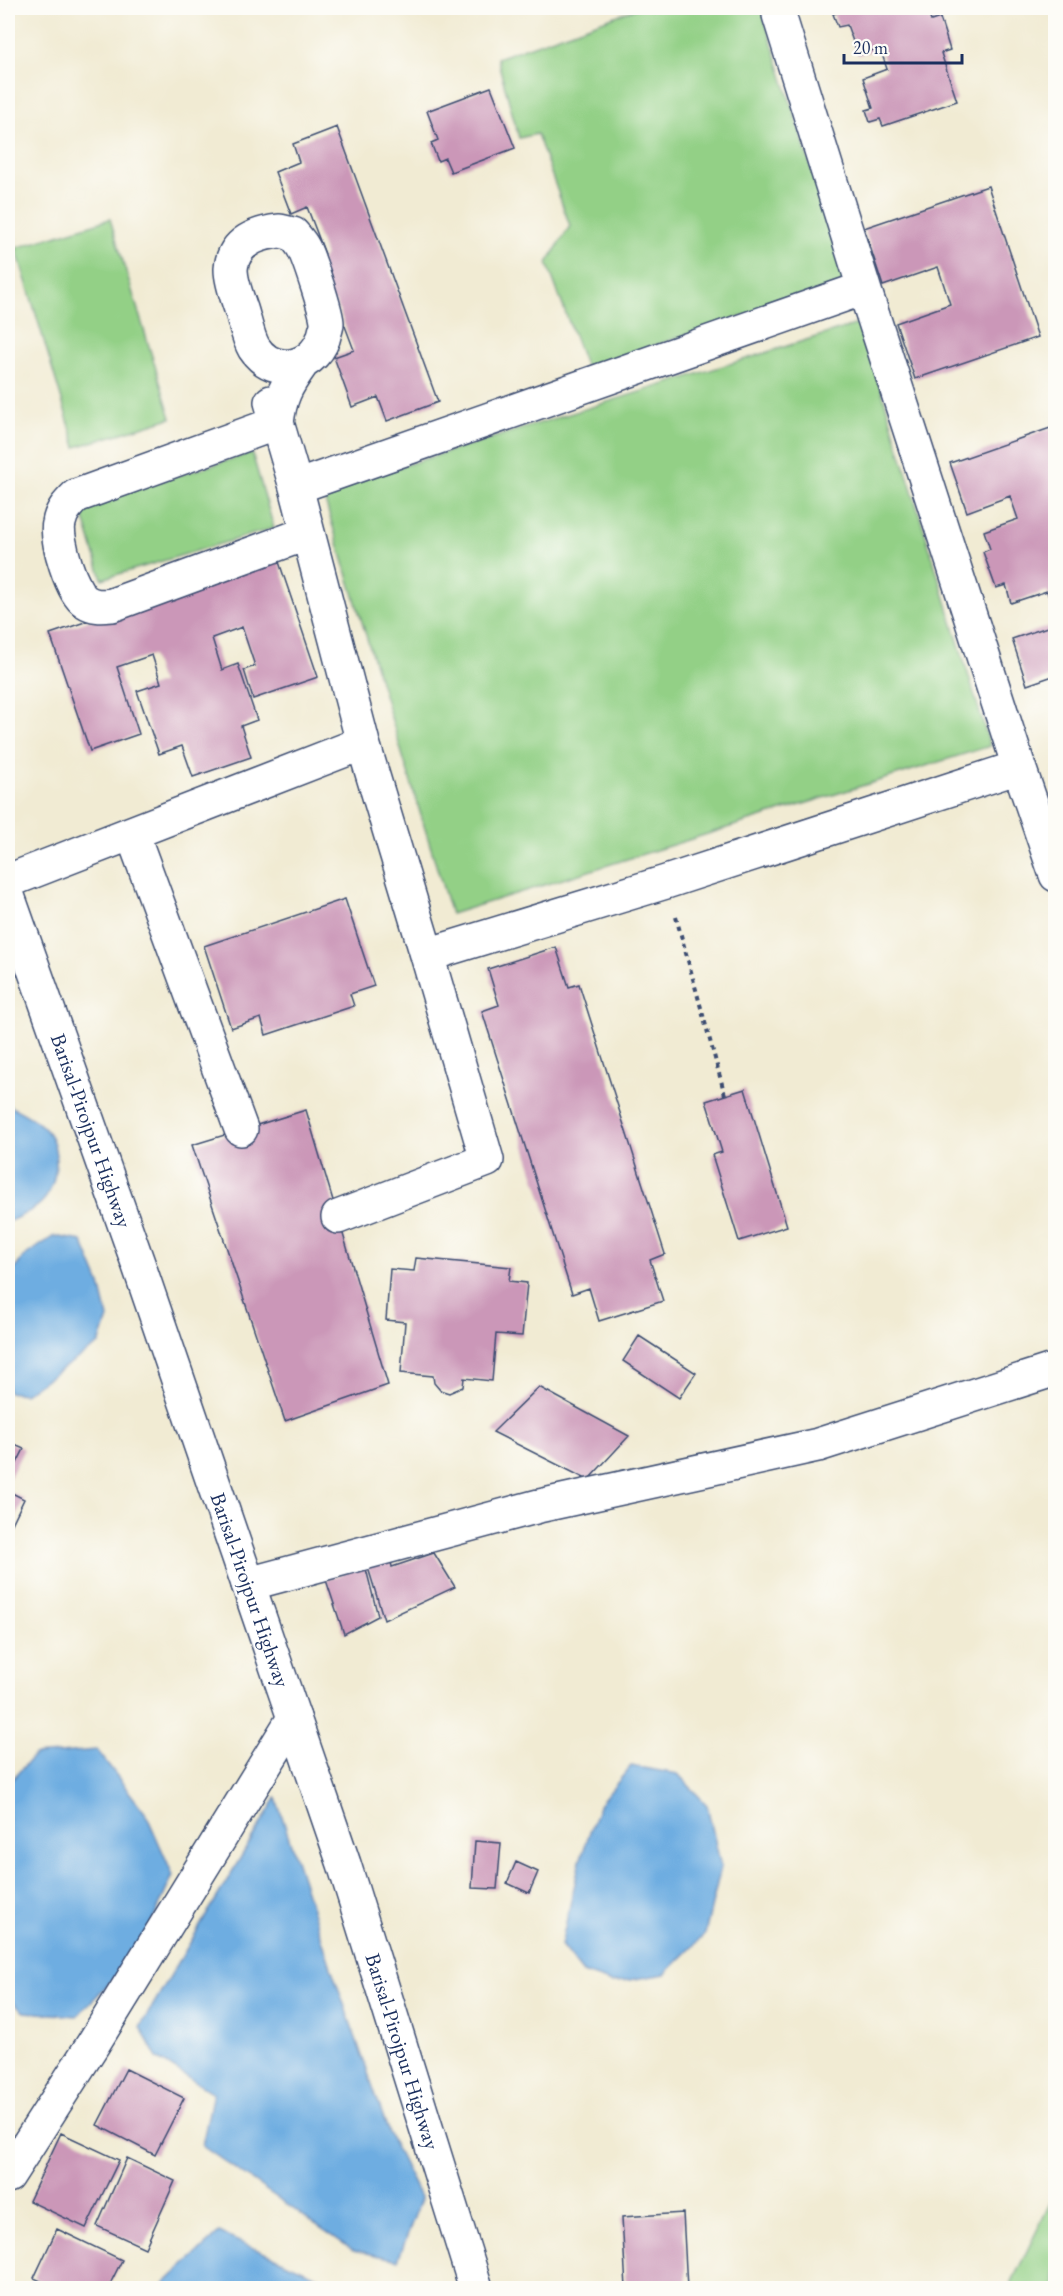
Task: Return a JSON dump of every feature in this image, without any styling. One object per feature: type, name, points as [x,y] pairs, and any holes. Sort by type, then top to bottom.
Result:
[{"type":"main road","points":[[779,15],[864,288],[1056,875]]},
{"type":"main road","points":[[277,423],[280,399],[301,365],[313,355],[323,340],[327,321],[304,250],[293,234],[280,231],[248,238],[237,251],[231,269],[236,292],[296,487],[363,743],[487,1160],[338,1217]]},
{"type":"main road","points":[[296,487],[864,288]]},
{"type":"main road","points":[[254,348],[266,360],[285,368],[301,365]]},
{"type":"main road","points":[[277,423],[76,496],[66,506],[59,523],[58,538],[76,592],[85,601],[98,607],[112,605],[308,533]]},
{"type":"main road","points":[[8,881],[363,743]]},
{"type":"main road","points":[[427,955],[666,882],[1019,767]]},
{"type":"main road","points":[[132,833],[241,1129]]},
{"type":"main road","name":"Barisal-Pirojpur Highway","points":[[8,896],[138,1263],[344,1864],[476,2289]]},
{"type":"main road","points":[[248,1584],[539,1506],[818,1445],[1056,1370]]},
{"type":"main road","points":[[8,2176],[93,2044],[294,1718]]},
{"type":"path","points":[[666,882],[725,1095]]},
{"type":"green space","points":[[638,8],[761,8],[847,282],[586,368],[547,263],[570,226],[537,134],[519,138],[497,58]]},
{"type":"green space","points":[[110,219],[171,418],[76,447],[16,248]]},
{"type":"green space","points":[[861,323],[990,746],[451,914],[322,491]]},
{"type":"green space","points":[[252,453],[274,528],[102,579],[80,505]]},
{"type":"green space","points":[[1055,2193],[1055,2288],[1009,2288]]},
{"type":"water","points":[[8,1105],[33,1119],[49,1133],[56,1155],[56,1164],[53,1182],[45,1198],[33,1209],[8,1222]]},
{"type":"water","points":[[54,1236],[82,1241],[100,1284],[108,1318],[99,1344],[24,1394],[8,1392],[8,1280],[23,1257]]},
{"type":"water","points":[[97,1750],[146,1814],[173,1875],[138,1954],[77,2016],[24,2012],[8,1999],[8,1784],[34,1755]]},
{"type":"water","points":[[631,1766],[678,1774],[707,1805],[721,1867],[705,1934],[665,1974],[612,1983],[583,1973],[561,1945],[580,1861],[599,1805]]},
{"type":"water","points":[[276,1798],[331,1967],[390,2136],[421,2199],[398,2260],[353,2250],[202,2146],[213,2093],[157,2058],[140,2027]]},
{"type":"water","points":[[219,2233],[344,2288],[160,2288]]},
{"type":"building","points":[[840,8],[926,8],[931,21],[940,18],[950,50],[941,53],[957,101],[883,126],[880,119],[870,122],[866,110],[873,108],[863,78],[887,69],[880,48],[858,55],[847,25],[838,27],[833,14],[841,11]]},
{"type":"building","points":[[491,87],[515,148],[451,172],[445,158],[438,161],[431,143],[438,140],[427,111]]},
{"type":"building","points":[[337,127],[438,402],[387,421],[378,397],[352,407],[334,357],[354,350],[336,302],[304,292],[325,254],[307,207],[291,214],[275,172],[299,162],[293,144]]},
{"type":"building","points":[[988,186],[1038,337],[915,379],[896,323],[950,304],[938,267],[883,286],[864,228]]},
{"type":"building","points":[[1056,426],[1055,615],[1047,591],[1011,603],[1006,585],[996,588],[983,552],[990,549],[984,531],[1018,519],[1010,496],[967,512],[950,463]]},
{"type":"building","points":[[277,556],[318,677],[253,699],[244,670],[255,666],[242,627],[212,638],[222,670],[238,664],[257,720],[241,726],[251,757],[193,777],[182,746],[159,754],[137,691],[161,683],[152,655],[117,667],[139,734],[90,751],[50,634]]},
{"type":"building","points":[[1056,624],[1056,675],[1027,685],[1012,639]]},
{"type":"building","points":[[345,899],[374,986],[350,994],[354,1006],[266,1035],[261,1018],[231,1028],[204,946]]},
{"type":"building","points":[[556,947],[569,987],[579,984],[665,1254],[650,1260],[663,1301],[599,1321],[589,1288],[572,1294],[482,1011],[499,1005],[488,969]]},
{"type":"building","points":[[745,1089],[787,1226],[739,1241],[712,1155],[722,1152],[706,1101]]},
{"type":"building","points":[[306,1110],[388,1385],[285,1421],[192,1145]]},
{"type":"building","points":[[416,1258],[511,1267],[509,1281],[527,1283],[522,1336],[496,1334],[492,1381],[464,1378],[463,1387],[449,1393],[440,1390],[434,1383],[433,1376],[401,1373],[405,1322],[386,1320],[390,1269],[414,1271]]},
{"type":"building","points":[[639,1336],[696,1373],[679,1398],[623,1361]]},
{"type":"building","points":[[539,1387],[629,1436],[588,1480],[493,1432]]},
{"type":"building","points":[[8,1442],[24,1449],[9,1479],[8,1478]]},
{"type":"building","points":[[8,1491],[24,1499],[10,1528],[8,1527]]},
{"type":"building","points":[[434,1553],[455,1587],[384,1620],[366,1561],[390,1557],[392,1567]]},
{"type":"building","points":[[365,1565],[378,1616],[344,1634],[326,1580]]},
{"type":"building","points":[[475,1841],[501,1843],[497,1889],[472,1888]]},
{"type":"building","points":[[516,1862],[538,1872],[529,1893],[507,1883]]},
{"type":"building","points":[[126,2069],[184,2098],[155,2155],[97,2125]]},
{"type":"building","points":[[61,2133],[119,2160],[86,2228],[29,2201]]},
{"type":"building","points":[[127,2158],[175,2181],[145,2248],[97,2226]]},
{"type":"building","points":[[683,2213],[687,2288],[626,2288],[622,2217]]},
{"type":"building","points":[[57,2229],[122,2260],[108,2288],[56,2288],[34,2278]]}]
